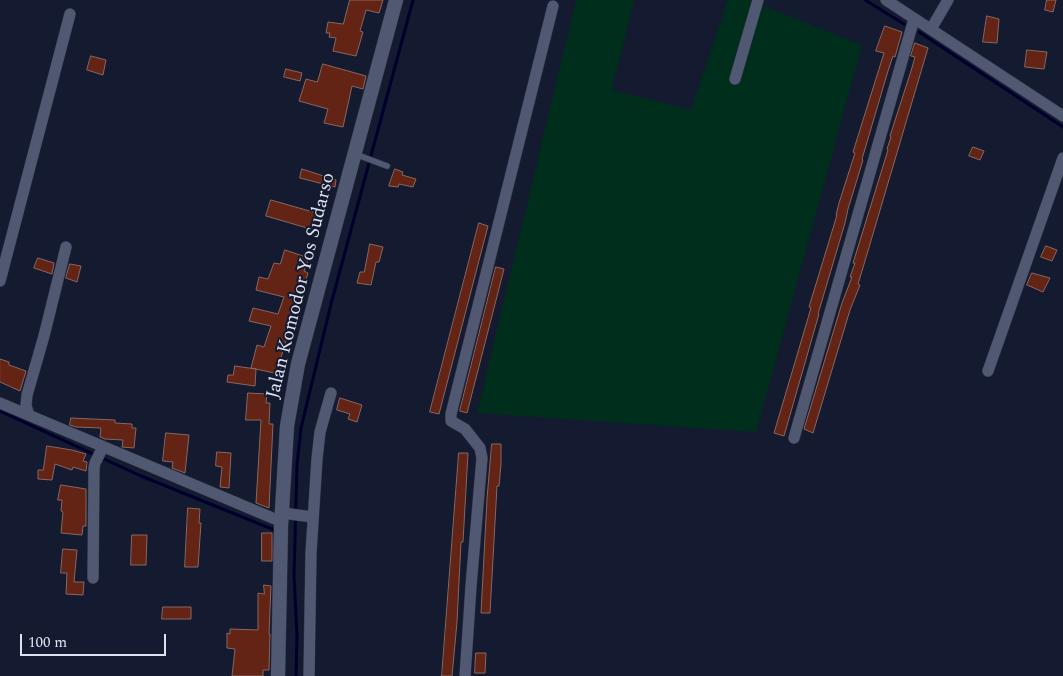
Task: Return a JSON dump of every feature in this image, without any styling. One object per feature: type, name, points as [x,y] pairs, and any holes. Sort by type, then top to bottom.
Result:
[{"type":"street","name":"Jalan Komodor Yos Sudarso","points":[[278,676],[287,426],[298,364],[359,156],[396,0]]},
{"type":"street","points":[[735,79],[758,0]]},
{"type":"street","points":[[886,0],[1063,116]]},
{"type":"street","points":[[931,30],[948,0]]},
{"type":"street","points":[[465,676],[482,458],[480,448],[465,429],[451,421],[451,414],[553,6]]},
{"type":"street","points":[[0,281],[70,14]]},
{"type":"street","points":[[794,438],[914,19]]},
{"type":"street","points":[[988,371],[1063,158]]},
{"type":"street","points":[[29,415],[26,406],[27,395],[44,336],[66,246]]},
{"type":"street","points":[[308,676],[310,516],[320,432],[331,393]]},
{"type":"street","points":[[0,402],[29,415],[100,453],[283,523],[310,516]]},
{"type":"street","points":[[93,578],[94,468],[100,453]]},
{"type":"lane","points":[[359,156],[388,166]]},
{"type":"green space","points":[[576,0],[634,0],[612,90],[691,110],[728,0],[749,0],[862,45],[756,432],[477,413]]},
{"type":"building","points":[[350,0],[383,0],[379,13],[366,10],[360,31],[363,32],[356,56],[333,51],[336,38],[329,37],[330,33],[326,33],[328,22],[343,24]]},
{"type":"building","points":[[1047,0],[1056,0],[1053,12],[1045,10]]},
{"type":"building","points":[[987,16],[999,19],[997,43],[983,42]]},
{"type":"building","points":[[885,26],[902,32],[895,57],[893,56],[888,71],[862,159],[784,436],[774,433],[855,153],[853,152],[884,53],[876,51]]},
{"type":"building","points":[[915,43],[928,48],[858,284],[860,285],[850,310],[813,433],[804,429],[842,303],[852,277],[850,277],[855,263],[853,263],[915,57],[911,56]]},
{"type":"building","points":[[1027,50],[1047,52],[1044,69],[1025,67]]},
{"type":"building","points":[[91,56],[106,60],[103,75],[87,70]]},
{"type":"building","points":[[323,64],[366,76],[363,89],[352,86],[343,127],[324,123],[328,109],[299,101],[306,79],[317,82]]},
{"type":"building","points":[[286,69],[302,73],[300,81],[284,77]]},
{"type":"building","points":[[973,147],[984,151],[980,160],[969,156]]},
{"type":"building","points":[[302,169],[336,180],[335,187],[300,178]]},
{"type":"building","points":[[395,169],[403,172],[402,175],[416,179],[413,187],[399,184],[398,187],[389,186]]},
{"type":"building","points":[[271,200],[320,214],[314,230],[266,216]]},
{"type":"building","points":[[479,223],[488,226],[439,414],[430,412]]},
{"type":"building","points":[[370,244],[383,247],[379,262],[376,262],[371,285],[357,283],[360,272],[364,272]]},
{"type":"building","points":[[1046,246],[1057,250],[1052,261],[1041,257]]},
{"type":"building","points":[[285,250],[309,258],[304,271],[308,273],[295,316],[298,317],[293,332],[289,331],[279,364],[282,365],[279,374],[251,368],[257,345],[264,347],[271,326],[249,321],[253,308],[278,314],[284,297],[256,290],[259,277],[268,279],[274,263],[280,264]]},
{"type":"building","points":[[38,258],[54,263],[52,274],[34,268]]},
{"type":"building","points":[[70,264],[81,266],[77,282],[66,278]]},
{"type":"building","points":[[496,267],[504,269],[467,413],[460,411]]},
{"type":"building","points":[[1032,273],[1050,278],[1043,292],[1027,285]]},
{"type":"building","points":[[0,359],[9,362],[9,365],[26,371],[20,391],[0,382]]},
{"type":"building","points":[[235,366],[256,369],[255,386],[227,382],[228,375],[233,375]]},
{"type":"building","points":[[248,393],[267,394],[266,403],[270,403],[269,424],[273,424],[269,508],[256,503],[261,420],[246,420]]},
{"type":"building","points":[[340,398],[362,405],[357,422],[348,419],[350,414],[337,410]]},
{"type":"building","points":[[71,418],[115,420],[115,423],[132,424],[132,428],[136,428],[134,448],[122,447],[123,440],[100,437],[101,428],[70,425]]},
{"type":"building","points":[[166,433],[189,435],[185,473],[172,468],[173,462],[163,461]]},
{"type":"building","points":[[492,444],[501,444],[501,464],[499,486],[497,486],[490,613],[481,613],[487,499]]},
{"type":"building","points":[[47,446],[86,454],[83,461],[87,462],[86,471],[73,467],[72,470],[55,464],[52,480],[38,479],[38,470],[43,470]]},
{"type":"building","points":[[217,452],[231,453],[229,488],[220,487],[222,467],[216,466]]},
{"type":"building","points":[[459,453],[468,453],[457,622],[452,676],[442,676]]},
{"type":"building","points":[[61,485],[86,489],[86,526],[83,526],[82,535],[61,533],[62,500],[58,500]]},
{"type":"building","points":[[188,508],[200,509],[198,567],[185,567]]},
{"type":"building","points":[[262,533],[272,533],[272,561],[262,561]]},
{"type":"building","points":[[132,535],[147,535],[146,565],[131,565]]},
{"type":"building","points":[[63,549],[77,550],[74,582],[84,582],[83,595],[66,594],[67,573],[61,573]]},
{"type":"building","points":[[264,585],[271,586],[269,670],[263,670],[263,676],[232,676],[235,649],[227,648],[227,633],[230,634],[230,629],[258,630],[258,593],[264,594]]},
{"type":"building","points":[[163,607],[191,607],[191,619],[162,619]]},
{"type":"building","points":[[476,653],[486,653],[485,673],[475,673]]},
{"type":"waterway","points":[[296,676],[297,637],[294,575],[297,465],[301,428],[331,304],[413,0]]},
{"type":"waterway","points":[[865,0],[904,24]]},
{"type":"waterway","points":[[919,32],[1063,127]]},
{"type":"waterway","points":[[0,411],[141,476],[277,531]]}]
